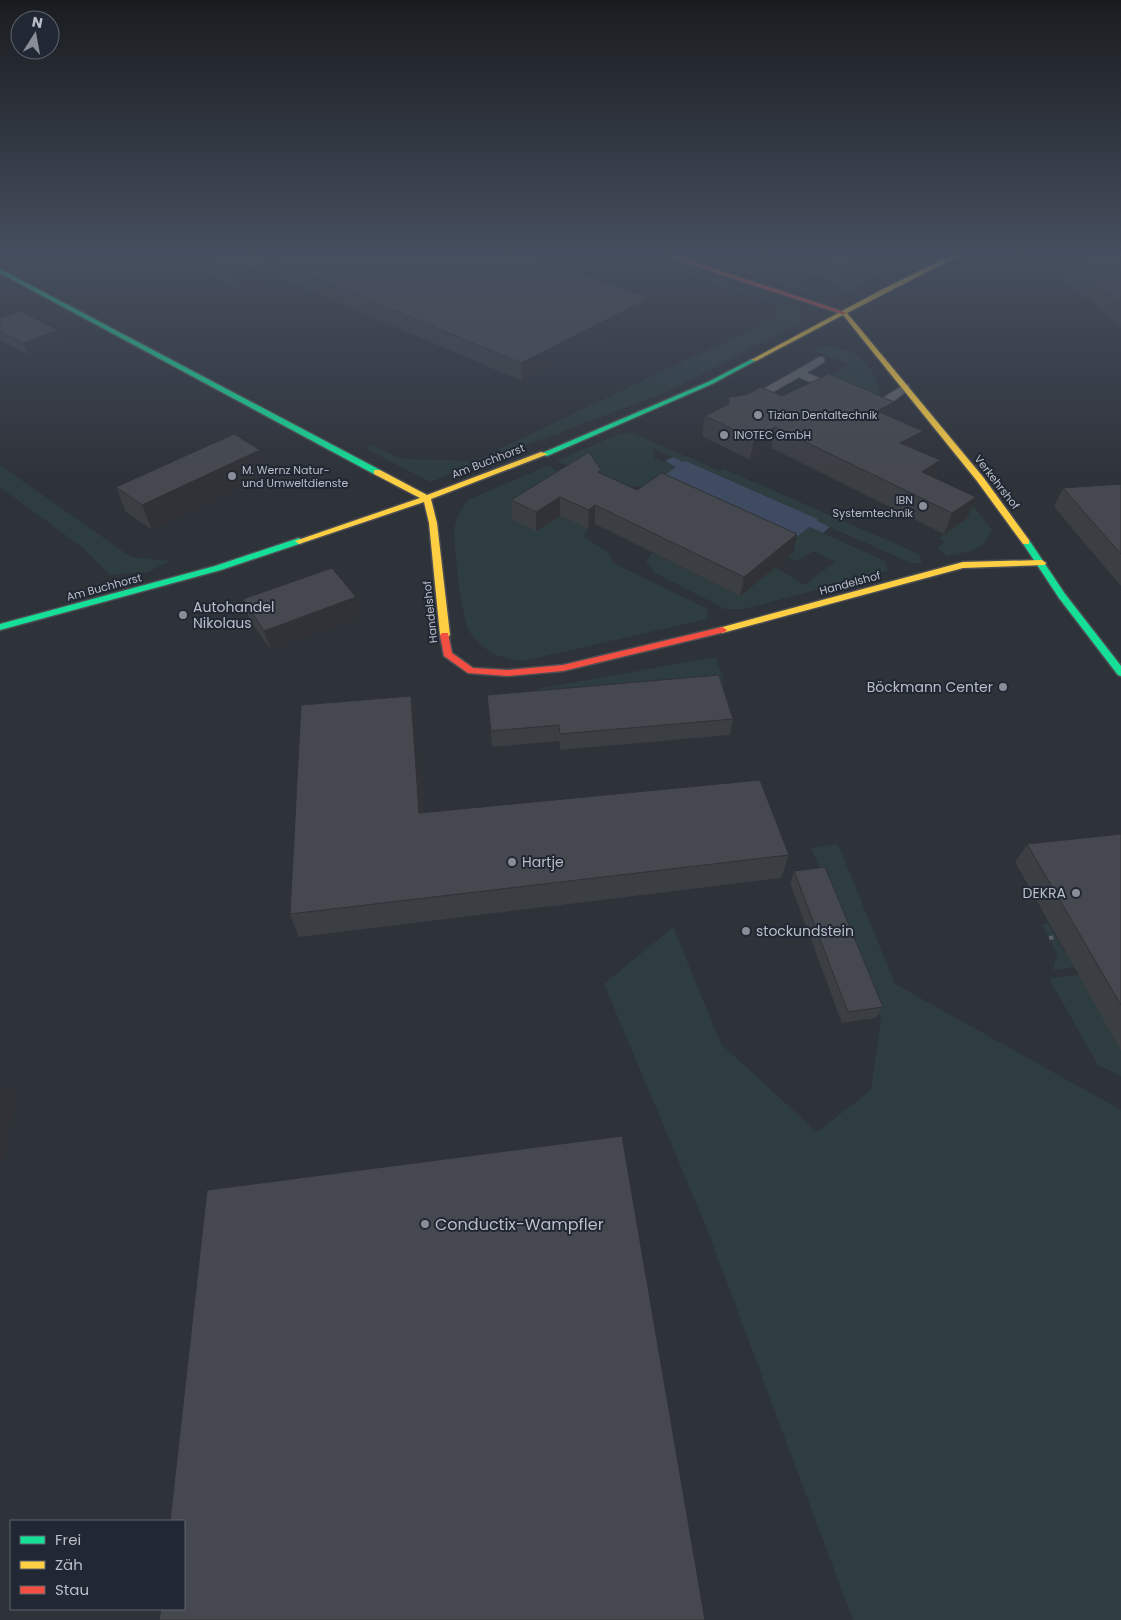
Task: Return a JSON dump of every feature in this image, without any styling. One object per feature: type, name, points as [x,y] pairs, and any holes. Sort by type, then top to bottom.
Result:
[{"type":"street","points":[[110,330],[426,498]]},
{"type":"street","name":"Am Buchhorst","points":[[0,627],[218,568],[426,498],[561,447],[710,383],[812,330]]},
{"type":"street","name":"Verkehrshof","points":[[858,330],[980,479],[1042,563],[1062,596],[1121,673]]},
{"type":"street","name":"Handelshof","points":[[426,498],[432,523],[447,654],[470,671],[507,673],[563,668],[716,632],[963,565],[1042,563]]},
{"type":"lane","points":[[754,398],[820,360]]},
{"type":"lane","points":[[798,373],[878,406],[905,387]]},
{"type":"path","points":[[1049,938],[1056,937]]},
{"type":"shaded area","points":[[750,330],[786,330],[669,391],[430,482],[365,448],[371,445],[401,459],[474,461]]},
{"type":"shaded area","points":[[825,346],[848,351],[862,359],[872,372],[881,393],[873,396],[828,378],[849,365],[813,350]]},
{"type":"shaded area","points":[[632,433],[720,471],[724,469],[919,554],[922,563],[911,563],[816,521],[818,519],[653,448],[654,458],[677,467],[664,485],[615,487],[556,461],[619,434]]},
{"type":"shaded area","points":[[0,465],[131,557],[171,561],[148,572],[110,575],[83,548],[0,487]]},
{"type":"shaded area","points":[[547,466],[575,479],[536,531],[560,516],[588,529],[584,537],[608,552],[613,563],[708,609],[707,619],[523,661],[494,654],[483,647],[471,634],[464,614],[456,563],[454,534],[456,521],[470,499]]},
{"type":"shaded area","points":[[963,492],[992,530],[989,537],[980,546],[968,552],[947,556],[937,548],[945,542],[939,538],[967,518]]},
{"type":"shaded area","points":[[809,527],[885,561],[888,571],[744,609],[725,609],[655,573],[646,562],[652,553],[740,596],[775,567],[804,585],[835,562],[814,551],[797,561],[787,557],[793,553],[797,537]]},
{"type":"shaded area","points":[[716,657],[725,685],[541,701],[537,689]]},
{"type":"shaded area","points":[[838,844],[895,984],[1121,1110],[1121,1620],[853,1620],[705,1224],[604,984],[673,927],[721,1044],[817,1132],[871,1090],[881,1020],[811,848]]},
{"type":"shaded area","points":[[1048,923],[1065,953],[1121,947],[1121,961],[1053,970],[1057,953],[1042,925]]},
{"type":"shaded area","points":[[1121,970],[1121,1076],[1098,1065],[1051,982],[1051,978]]},
{"type":"water","points":[[673,457],[818,519],[817,521],[830,527],[823,533],[809,527],[797,537],[662,477],[676,467],[665,461]]},
{"type":"building","points":[[0,330],[58,330],[23,343]]},
{"type":"building","points":[[441,330],[587,330],[521,363]]},
{"type":"building","points":[[829,374],[894,402],[877,411],[923,431],[900,443],[940,460],[922,472],[976,497],[952,513],[775,427],[754,439],[705,416],[729,404],[729,397],[746,395],[761,387],[782,396]]},
{"type":"building","points":[[234,434],[260,450],[142,505],[116,487]]},
{"type":"building","points":[[589,452],[601,470],[598,472],[637,490],[662,473],[797,534],[744,577],[595,505],[589,510],[560,497],[536,512],[511,500]]},
{"type":"building","points":[[1121,484],[1121,554],[1063,488]]},
{"type":"building","points":[[332,568],[356,597],[264,631],[243,599]]},
{"type":"building","points":[[719,675],[733,719],[560,734],[559,725],[491,731],[487,695]]},
{"type":"building","points":[[411,696],[419,813],[760,780],[789,855],[290,914],[301,705]]},
{"type":"building","name":"DEKRA","points":[[1121,834],[1121,1005],[1027,844]]},
{"type":"building","points":[[825,867],[883,1007],[848,1012],[794,871]]},
{"type":"building","points":[[622,1136],[705,1620],[159,1620],[161,1610],[185,1610],[185,1520],[170,1520],[207,1190]]},
{"type":"traffic: fast","points":[[110,330],[377,472]]},
{"type":"traffic: fast","points":[[544,454],[710,383],[754,360]]},
{"type":"traffic: fast","points":[[0,627],[218,568],[299,541]]},
{"type":"traffic: fast","points":[[1026,542],[1062,596],[1121,673]]},
{"type":"traffic: slow","points":[[754,360],[811,330]]},
{"type":"traffic: slow","points":[[858,330],[980,479],[1026,542]]},
{"type":"traffic: slow","points":[[299,541],[427,498],[544,454]]},
{"type":"traffic: slow","points":[[377,472],[427,498],[433,523],[445,635]]},
{"type":"traffic: slow","points":[[722,630],[963,565],[1042,563]]},
{"type":"traffic: jam","points":[[445,635],[447,654],[471,671],[507,673],[563,668],[722,630]]},
{"type":"place","name":"Tizian Dentaltechnik","points":[[758,415]]},
{"type":"place","name":"INOTEC GmbH","points":[[724,435]]},
{"type":"place","name":"M. Wernz Natur- und Umweltdienste","points":[[232,476]]},
{"type":"place","name":"IBN Systemtechnik","points":[[923,506]]},
{"type":"place","name":"Autohandel Nikolaus","points":[[183,615]]},
{"type":"place","name":"Böckmann Center","points":[[1003,687]]},
{"type":"place","name":"Hartje","points":[[512,862]]},
{"type":"place","name":"DEKRA","points":[[1076,893]]},
{"type":"place","name":"stockundstein","points":[[746,931]]},
{"type":"place","name":"Conductix-Wampfler","points":[[425,1224]]}]
